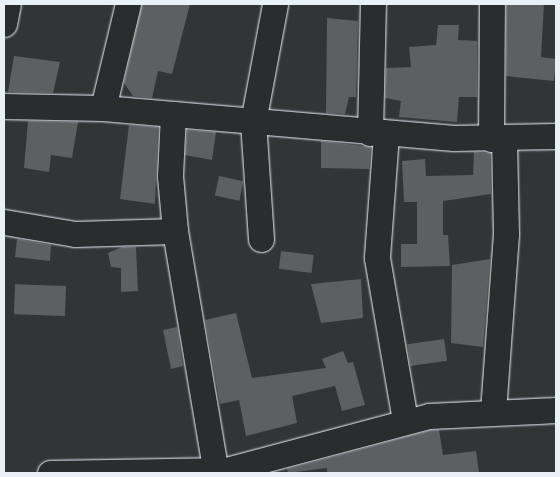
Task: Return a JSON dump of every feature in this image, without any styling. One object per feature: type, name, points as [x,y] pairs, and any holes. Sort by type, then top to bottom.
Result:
[{"type":"street","points":[[4,24],[8,4]]},
{"type":"street","points":[[103,108],[128,4]]},
{"type":"street","points":[[261,239],[253,122],[276,4]]},
{"type":"street","points":[[373,4],[378,134],[377,258],[405,420]]},
{"type":"street","points":[[492,4],[498,138],[506,234],[492,411]]},
{"type":"street","points":[[4,106],[103,108],[378,134],[498,138],[556,136]]},
{"type":"street","points":[[173,114],[170,176],[175,231],[216,472]]},
{"type":"street","points":[[4,222],[75,234],[175,231]]},
{"type":"street","points":[[50,473],[216,472],[405,420],[492,411],[556,410]]},
{"type":"building","points":[[142,4],[190,4],[172,74],[158,71],[152,98],[133,96],[124,83]]},
{"type":"building","points":[[506,4],[544,4],[541,57],[556,59],[554,81],[506,76]]},
{"type":"building","points":[[327,18],[358,21],[356,97],[349,97],[345,114],[326,113]]},
{"type":"building","points":[[438,25],[459,25],[458,40],[477,41],[477,97],[459,97],[457,122],[399,117],[401,101],[385,98],[386,68],[411,67],[409,47],[436,45]]},
{"type":"building","points":[[14,56],[60,62],[53,93],[8,92]]},
{"type":"building","points":[[28,121],[78,122],[72,158],[51,155],[49,172],[24,168]]},
{"type":"building","points":[[129,125],[158,127],[155,204],[120,199]]},
{"type":"building","points":[[187,130],[216,132],[212,160],[185,155]]},
{"type":"building","points":[[321,141],[371,147],[369,169],[321,168]]},
{"type":"building","points":[[474,152],[490,153],[491,194],[443,201],[443,235],[448,235],[450,266],[401,267],[401,244],[417,244],[417,202],[404,202],[402,161],[425,159],[426,176],[473,175]]},
{"type":"building","points":[[219,176],[243,181],[239,201],[215,196]]},
{"type":"building","points":[[17,239],[51,245],[50,261],[15,257]]},
{"type":"building","points":[[122,247],[136,247],[138,291],[121,292],[121,268],[111,267],[108,253]]},
{"type":"building","points":[[281,251],[314,255],[312,273],[279,269]]},
{"type":"building","points":[[490,259],[483,347],[451,343],[452,265]]},
{"type":"building","points":[[361,279],[363,318],[321,323],[311,284]]},
{"type":"building","points":[[15,284],[66,286],[65,316],[14,314]]},
{"type":"building","points":[[236,313],[252,378],[326,368],[322,359],[343,351],[348,363],[353,362],[365,405],[342,411],[335,386],[292,396],[297,423],[246,436],[239,400],[220,404],[205,320]]},
{"type":"building","points":[[177,327],[183,366],[171,369],[163,330]]},
{"type":"building","points":[[444,339],[447,361],[410,366],[407,344]]},
{"type":"building","points":[[431,430],[439,430],[443,455],[476,451],[479,473],[327,473],[327,468],[288,473],[287,469]]}]
